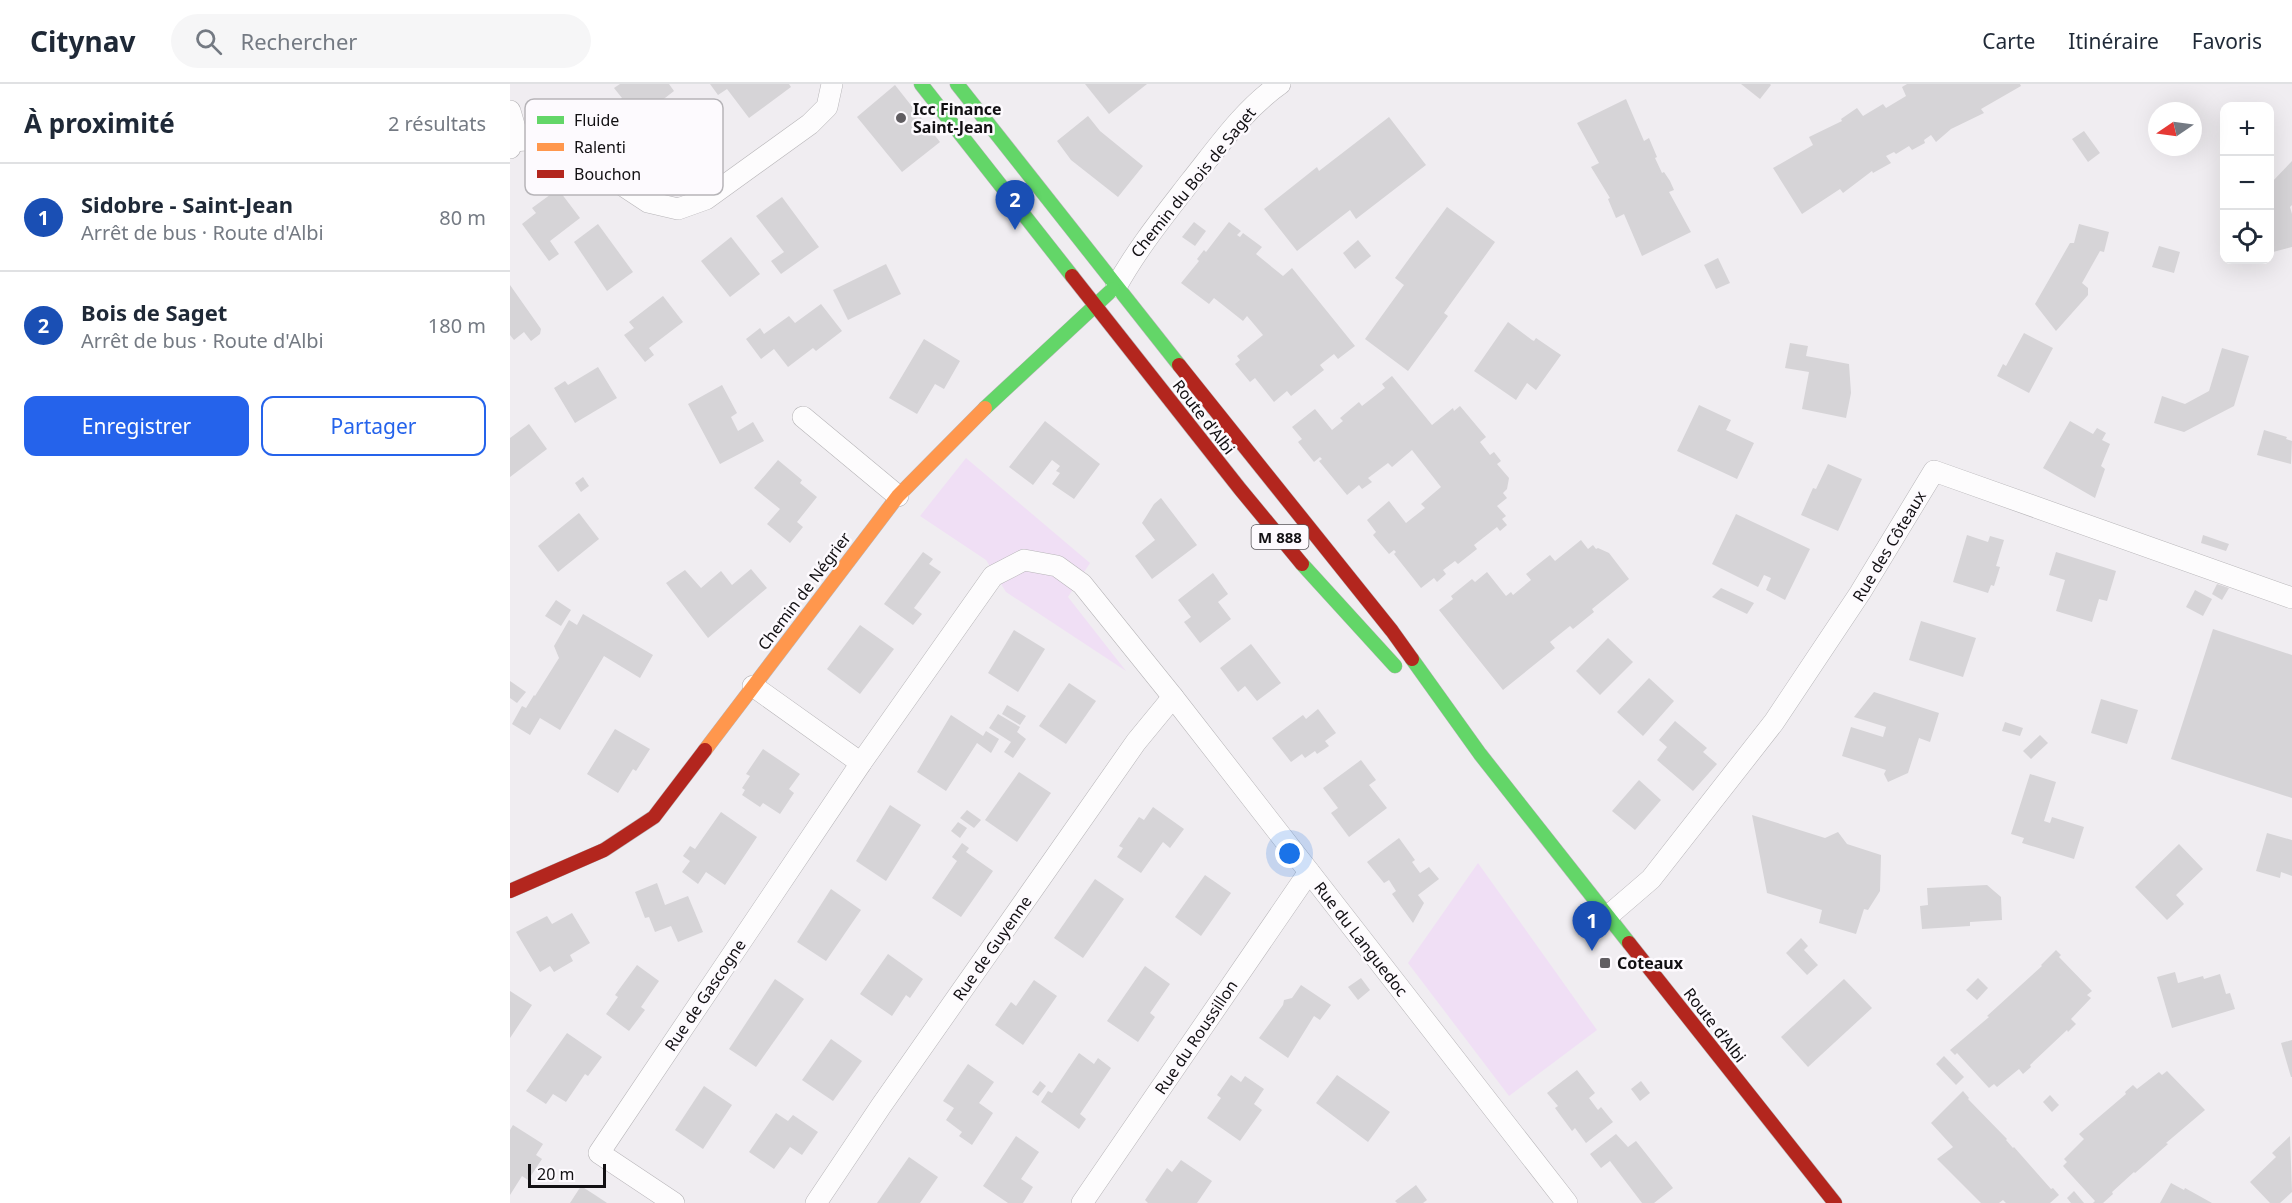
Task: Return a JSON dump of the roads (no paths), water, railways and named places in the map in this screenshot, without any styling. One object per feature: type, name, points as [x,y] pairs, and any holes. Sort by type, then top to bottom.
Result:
[{"type":"main road","name":"Route d'Albi","points":[[921,84],[1095,308],[1240,489],[1306,568],[1411,683],[1480,754]]},
{"type":"main road","name":"Route d'Albi","points":[[957,84],[1116,287],[1392,631],[1480,754],[1835,1203]]},
{"type":"main road","name":"Chemin de Négrier","points":[[510,891],[604,850],[654,817],[898,496],[933,464],[1018,375],[1116,287]]},
{"type":"street","points":[[723,187],[810,124],[827,107],[832,84]]},
{"type":"street","name":"Chemin du Bois de Saget","points":[[1116,287],[1133,255],[1242,116],[1280,84]]},
{"type":"street","points":[[510,111],[515,128],[512,144]]},
{"type":"street","points":[[637,195],[648,202],[678,209],[712,195]]},
{"type":"street","points":[[803,417],[898,496]]},
{"type":"street","name":"Rue des Côteaux","points":[[1608,916],[1651,879],[1774,722],[1860,593],[1934,471],[2292,598]]},
{"type":"street","name":"Rue du Languedoc","points":[[1024,560],[1057,566],[1082,584],[1173,697],[1567,1203]]},
{"type":"street","name":"Rue de Gascogne","points":[[674,1203],[599,1153],[861,764],[993,576],[1024,560]]},
{"type":"street","points":[[753,686],[861,764]]},
{"type":"street","name":"Rue de Guyenne","points":[[816,1203],[881,1106],[1116,771],[1173,697]]},
{"type":"street","name":"Rue du Roussillon","points":[[1082,1203],[1309,872]]},
{"type":"place","name":"Icc Finance Saint-Jean","points":[[901,118]]},
{"type":"place","name":"Bois de Saget","points":[[1015,230]]},
{"type":"place","name":"Sidobre - Saint-Jean","points":[[1592,951]]},
{"type":"place","name":"Coteaux","points":[[1605,963]]}]
